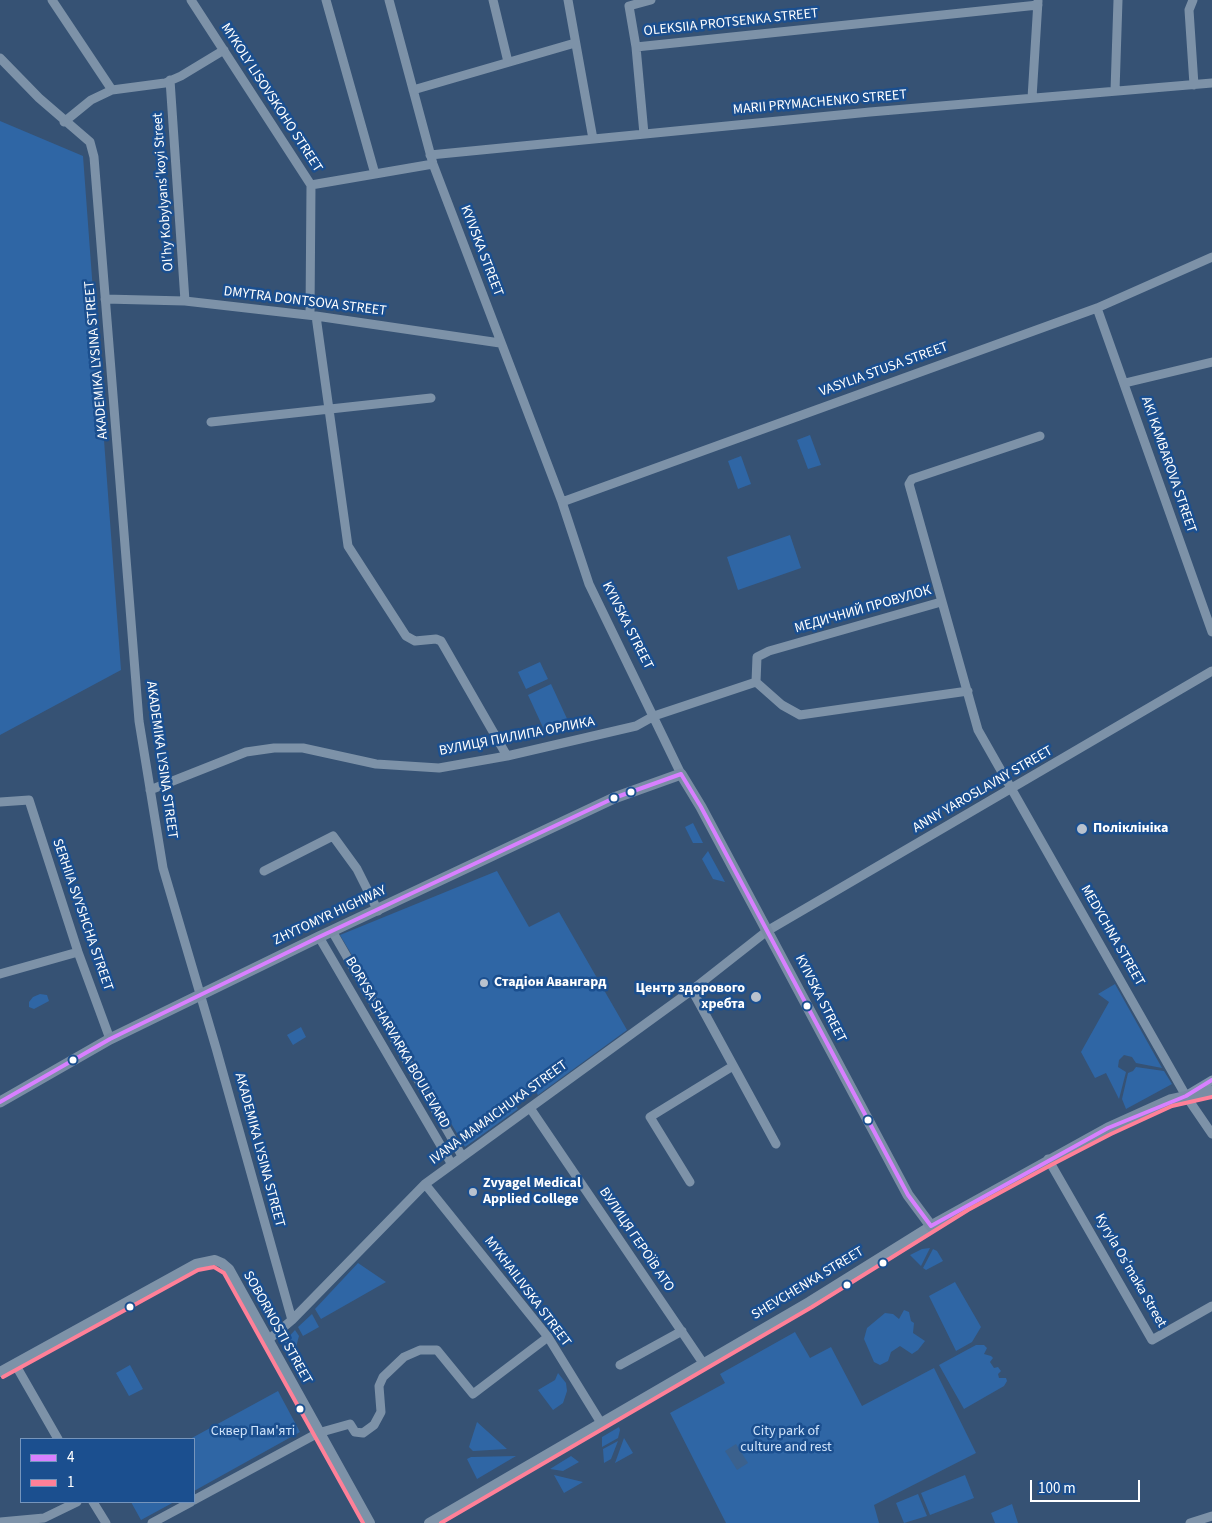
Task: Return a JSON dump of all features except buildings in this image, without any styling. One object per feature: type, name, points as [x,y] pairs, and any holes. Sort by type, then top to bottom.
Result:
[{"type":"main road","name":"ZHYTOMYR HIGHWAY","points":[[0,1102],[110,1038],[200,994],[614,798],[681,774]]},
{"type":"main road","name":"KYIVSKA STREET","points":[[681,774],[701,807],[908,1195],[931,1226]]},
{"type":"main road","name":"SHEVCHENKA STREET","points":[[931,1226],[1048,1159],[1108,1128],[1170,1100],[1212,1092]]},
{"type":"street","points":[[52,0],[112,90]]},
{"type":"street","name":"MYKOLY LISOVSKOHO STREET","points":[[191,0],[311,185],[313,316],[329,410],[348,546],[406,636],[415,641],[436,639],[441,641],[507,756]]},
{"type":"street","points":[[326,0],[375,174]]},
{"type":"street","name":"KYIVSKA STREET","points":[[389,0],[432,159],[500,343],[562,502],[588,584],[681,774]]},
{"type":"street","points":[[493,0],[508,62]]},
{"type":"street","points":[[568,0],[593,139]]},
{"type":"street","points":[[644,134],[636,47],[629,6],[651,0]]},
{"type":"street","points":[[1115,92],[1118,0]]},
{"type":"street","points":[[1193,0],[1189,10],[1194,85]]},
{"type":"street","points":[[1032,98],[1038,2]]},
{"type":"street","name":"OLEKSIIA PROTSENKA STREET","points":[[636,47],[1038,2]]},
{"type":"street","points":[[413,90],[575,43]]},
{"type":"street","points":[[0,58],[64,122],[91,100],[112,90],[170,80],[224,50]]},
{"type":"street","name":"Olʹhy Kobylyansʹkoyi Street","points":[[170,80],[185,301]]},
{"type":"street","name":"MARII PRYMACHENKO STREET","points":[[432,159],[644,134],[1212,83]]},
{"type":"street","name":"AKADEMIKA LYSINA STREET","points":[[64,122],[90,142],[94,157],[138,721],[163,868],[292,1320]]},
{"type":"street","name":"MYKOLY LISOVSKOHO STREET","points":[[311,185],[375,174],[432,159]]},
{"type":"street","name":"VASYLIA STUSA STREET","points":[[562,502],[1096,308],[1212,257]]},
{"type":"street","name":"DMYTRA DONTSOVA STREET","points":[[105,299],[185,301],[313,316],[500,343]]},
{"type":"street","name":"AKI KAMBAROVA STREET","points":[[1096,308],[1212,632]]},
{"type":"street","points":[[1124,383],[1212,362]]},
{"type":"street","points":[[210,422],[431,398]]},
{"type":"street","points":[[941,602],[910,481],[1040,436]]},
{"type":"street","name":"МЕДИЧНИЙ ПРОВУЛОК","points":[[756,682],[757,657],[769,651],[941,602],[978,730],[1012,790]]},
{"type":"street","name":"ANNY YAROSLAVNY STREET","points":[[767,931],[1012,790],[1212,671]]},
{"type":"street","points":[[654,716],[756,682],[782,705],[800,715],[968,691]]},
{"type":"street","name":"ВУЛИЦЯ ПИЛИПА ОРЛИКА","points":[[150,790],[246,752],[274,748],[303,748],[376,764],[439,768],[507,756],[636,726],[654,716]]},
{"type":"street","name":"MEDYCHNA STREET","points":[[1012,790],[1186,1096],[1212,1134]]},
{"type":"street","name":"SERHIIA SVYSHCHA STREET","points":[[0,802],[29,800],[78,952],[110,1038]]},
{"type":"street","points":[[264,871],[332,836],[358,869],[378,911]]},
{"type":"street","name":"BORYSA SHARVARKA BOULEVARD","points":[[332,931],[462,1156]]},
{"type":"street","name":"IVANA MAMAICHUKA STREET","points":[[268,1340],[292,1320],[425,1184],[451,1163],[692,990],[767,931]]},
{"type":"street","name":"BORYSA SHARVARKA BOULEVARD","points":[[319,937],[451,1163]]},
{"type":"street","points":[[0,974],[78,952]]},
{"type":"street","points":[[692,990],[776,1144]]},
{"type":"street","points":[[690,1182],[650,1117],[734,1066]]},
{"type":"street","points":[[1186,1096],[1212,1080]]},
{"type":"street","name":"ВУЛИЦЯ ГЕРОЇВ АТО","points":[[530,1108],[703,1363]]},
{"type":"street","name":"Kyryla Osʹmaka Street","points":[[1048,1159],[1152,1340],[1212,1306]]},
{"type":"street","name":"MYKHAILIVSKA STREET","points":[[425,1184],[548,1337],[601,1423]]},
{"type":"street","name":"SHEVCHENKA STREET","points":[[429,1523],[809,1302],[931,1226]]},
{"type":"street","name":"SOBORNOSTI STREET","points":[[0,1372],[188,1268],[206,1261],[222,1263],[228,1269],[318,1434],[370,1523]]},
{"type":"street","points":[[620,1365],[682,1331]]},
{"type":"street","points":[[195,1499],[318,1434],[350,1424],[355,1432],[363,1433],[374,1424],[381,1412],[379,1386],[383,1377],[404,1357],[420,1350],[437,1350],[474,1394],[548,1337]]},
{"type":"street","points":[[15,1364],[57,1438]]},
{"type":"street","points":[[0,1522],[44,1518],[74,1503]]},
{"type":"street","points":[[94,1503],[106,1523]]},
{"type":"street","points":[[152,1523],[188,1503]]},
{"type":"street","points":[[1190,1523],[1212,1516]]},
{"type":"green space","points":[[0,121],[83,156],[121,670],[0,735]]},
{"type":"green space","points":[[810,435],[821,465],[808,469],[797,440]]},
{"type":"green space","points":[[741,456],[751,484],[738,489],[728,461]]},
{"type":"green space","points":[[790,535],[801,568],[738,590],[727,557]]},
{"type":"green space","points":[[540,662],[548,679],[526,689],[518,672]]},
{"type":"green space","points":[[551,684],[569,723],[546,734],[528,695]]},
{"type":"green space","points":[[693,823],[703,843],[693,843],[685,827]]},
{"type":"green space","points":[[708,851],[725,882],[713,879],[702,859]]},
{"type":"green space","name":"Стадіон Авангард","points":[[497,871],[529,927],[559,912],[627,1030],[538,1095],[534,1089],[513,1102],[518,1109],[465,1147],[340,935]]},
{"type":"green space","points":[[1115,984],[1162,1068],[1136,1063],[1132,1057],[1124,1055],[1119,1060],[1118,1067],[1126,1072],[1119,1099],[1106,1073],[1095,1078],[1081,1052],[1109,1002],[1098,994]]},
{"type":"green space","points":[[40,994],[47,995],[49,1001],[34,1009],[29,1007],[29,1002],[33,997]]},
{"type":"green space","points":[[301,1027],[306,1037],[293,1045],[287,1035]]},
{"type":"green space","points":[[1136,1067],[1164,1071],[1172,1084],[1126,1109],[1122,1099],[1128,1073]]},
{"type":"green space","points":[[930,1248],[921,1266],[910,1255],[922,1249]]},
{"type":"green space","points":[[933,1249],[937,1251],[943,1261],[926,1270],[923,1268]]},
{"type":"green space","points":[[358,1263],[386,1282],[321,1319],[315,1309]]},
{"type":"green space","points":[[955,1282],[981,1327],[972,1342],[956,1351],[929,1296]]},
{"type":"green space","points":[[904,1310],[909,1312],[911,1321],[914,1323],[913,1333],[925,1341],[912,1354],[900,1346],[891,1352],[888,1361],[880,1365],[874,1362],[864,1339],[867,1328],[885,1313],[893,1314],[899,1319]]},
{"type":"green space","points":[[312,1314],[319,1327],[303,1336],[298,1327]]},
{"type":"green space","points":[[295,1330],[299,1336],[293,1358],[284,1342]]},
{"type":"green space","name":"City park of culture and rest","points":[[795,1332],[810,1358],[831,1347],[862,1406],[934,1368],[976,1453],[874,1505],[879,1523],[726,1523],[670,1413],[725,1383],[720,1374]]},
{"type":"green space","points":[[976,1345],[984,1345],[987,1348],[984,1354],[993,1358],[990,1362],[994,1368],[998,1367],[1001,1371],[998,1374],[999,1378],[1006,1378],[1007,1381],[1004,1386],[964,1409],[939,1365]]},
{"type":"green space","points":[[130,1365],[143,1389],[129,1396],[116,1373]]},
{"type":"green space","points":[[558,1373],[566,1383],[567,1391],[563,1403],[553,1410],[538,1390],[555,1380]]},
{"type":"green space","name":"Сквер Пам'яті","points":[[278,1391],[300,1432],[195,1490],[195,1438],[192,1438]]},
{"type":"green space","points":[[477,1422],[507,1449],[473,1451],[469,1447]]},
{"type":"green space","points":[[619,1427],[618,1438],[602,1447],[602,1437]]},
{"type":"green space","points":[[624,1438],[633,1453],[615,1463]]},
{"type":"green space","points":[[618,1441],[611,1459],[604,1463],[603,1449]]},
{"type":"green space","points":[[516,1456],[477,1479],[467,1459],[471,1457]]},
{"type":"green space","points":[[571,1456],[579,1462],[563,1471],[550,1469]]},
{"type":"green space","points":[[554,1475],[583,1482],[564,1493]]},
{"type":"green space","points":[[965,1475],[974,1498],[930,1515],[921,1493]]},
{"type":"green space","points":[[918,1494],[927,1516],[904,1523],[896,1503]]},
{"type":"green space","points":[[132,1503],[172,1503],[141,1520]]},
{"type":"green space","points":[[1012,1504],[1018,1523],[995,1523],[991,1513]]},
{"type":"shaded area","points":[[736,1444],[748,1463],[737,1470],[725,1451]]},
{"type":"transit line","name":"4","points":[[681,774],[701,807],[908,1195],[931,1226]]},
{"type":"transit line","name":"4","points":[[0,1102],[110,1039],[319,937],[614,798],[681,774]]},
{"type":"transit line","name":"4","points":[[931,1226],[1108,1128],[1186,1096],[1212,1080]]},
{"type":"transit line","name":"1","points":[[441,1523],[812,1307],[968,1210],[1111,1134],[1172,1106],[1212,1097]]},
{"type":"transit line","name":"1","points":[[3,1377],[198,1270],[214,1267],[224,1273],[363,1523]]},
{"type":"place","name":"Поліклініка","points":[[1082,829]]},
{"type":"place","name":"Стадіон Авангард","points":[[484,983]]},
{"type":"place","name":"Центр здорового хребта","points":[[756,997]]},
{"type":"place","name":"Zvyagel Medical Applied College","points":[[473,1192]]}]
